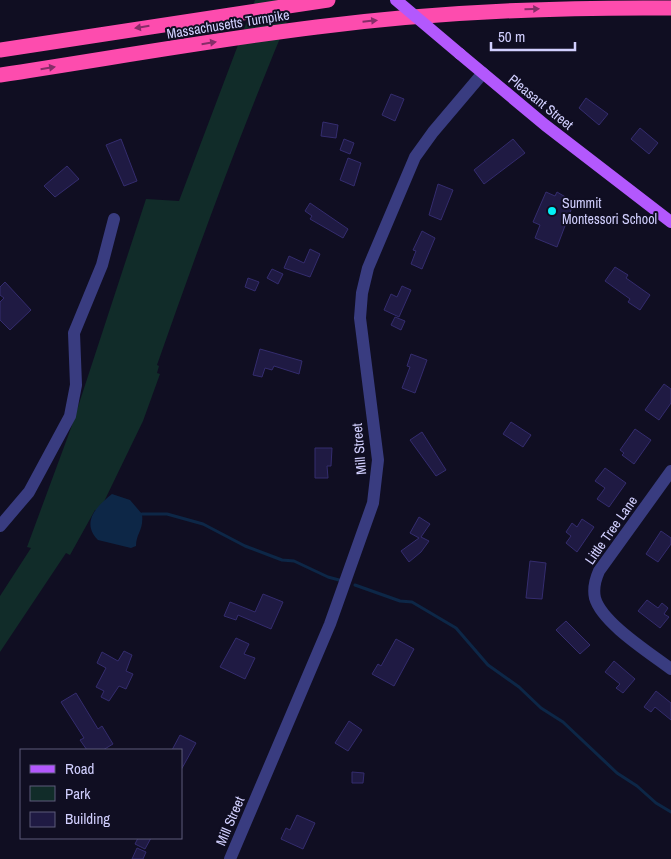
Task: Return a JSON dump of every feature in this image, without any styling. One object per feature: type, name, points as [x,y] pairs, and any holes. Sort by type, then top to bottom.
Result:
[{"type":"highway","name":"Massachusetts Turnpike","points":[[0,50],[328,0]]},
{"type":"highway","name":"Massachusetts Turnpike","points":[[0,75],[245,37],[358,22],[513,10],[671,8]]},
{"type":"main road","name":"Pleasant Street","points":[[396,0],[557,134],[671,222]]},
{"type":"street","name":"Mill Street","points":[[230,859],[327,633],[373,503],[378,460],[360,318],[362,293],[368,268],[415,157],[433,132],[483,73]]},
{"type":"street","points":[[0,526],[29,492],[70,416],[76,385],[74,333],[102,265],[114,219]]},
{"type":"street","name":"Little Tree Lane","points":[[671,471],[599,572],[594,589],[599,607],[607,618],[671,669]]},
{"type":"green space","points":[[255,0],[296,0],[223,181],[157,365],[159,366],[157,373],[160,374],[143,421],[99,512],[95,510],[70,555],[66,553],[0,652],[0,596],[31,548],[27,547],[71,428],[146,199],[179,201]]},
{"type":"water","points":[[112,494],[130,500],[142,514],[142,524],[136,546],[131,548],[98,540],[93,533],[91,520],[93,514],[101,503]]},
{"type":"building","points":[[391,94],[404,99],[395,121],[382,115]]},
{"type":"building","points":[[586,98],[608,114],[599,125],[579,108]]},
{"type":"building","points":[[323,122],[338,125],[336,138],[321,136]]},
{"type":"building","points":[[640,128],[658,143],[649,154],[631,139]]},
{"type":"building","points":[[121,139],[137,181],[124,186],[106,145]]},
{"type":"building","points":[[344,139],[354,143],[350,154],[340,150]]},
{"type":"building","points":[[513,139],[525,153],[484,184],[474,170]]},
{"type":"building","points":[[348,158],[361,163],[354,186],[340,180]]},
{"type":"building","points":[[67,166],[79,179],[55,197],[44,186]]},
{"type":"building","points":[[438,184],[453,190],[441,220],[429,215]]},
{"type":"building","points":[[546,192],[555,196],[557,192],[574,202],[557,247],[535,238],[540,225],[533,222]]},
{"type":"building","points":[[310,203],[348,229],[343,238],[310,219],[312,216],[305,211]]},
{"type":"building","points":[[422,231],[435,238],[422,269],[411,264],[416,251],[413,250]]},
{"type":"building","points":[[310,249],[320,254],[310,277],[284,268],[289,256],[304,263]]},
{"type":"building","points":[[615,267],[628,275],[626,278],[650,295],[640,310],[628,302],[630,299],[605,281]]},
{"type":"building","points":[[272,269],[283,274],[278,284],[267,278]]},
{"type":"building","points":[[248,278],[259,282],[255,291],[245,287]]},
{"type":"building","points":[[5,282],[31,310],[10,330],[0,320],[0,302],[4,298],[0,295],[0,287]]},
{"type":"building","points":[[402,286],[411,290],[399,317],[384,310],[391,294],[397,297]]},
{"type":"building","points":[[395,317],[405,321],[401,330],[391,325]]},
{"type":"building","points":[[260,349],[302,361],[299,374],[274,366],[272,370],[265,368],[262,377],[253,375]]},
{"type":"building","points":[[411,354],[427,360],[415,393],[402,388],[410,367],[407,366]]},
{"type":"building","points":[[664,384],[671,389],[671,403],[659,420],[645,410]]},
{"type":"building","points":[[511,422],[531,435],[523,447],[503,434]]},
{"type":"building","points":[[635,429],[651,440],[634,464],[622,455],[624,453],[620,450]]},
{"type":"building","points":[[422,432],[446,470],[436,476],[410,440]]},
{"type":"building","points":[[315,448],[332,448],[331,466],[327,466],[328,478],[315,478]]},
{"type":"building","points":[[605,468],[626,483],[609,507],[597,499],[605,488],[595,481]]},
{"type":"building","points":[[419,517],[430,524],[421,537],[429,541],[421,552],[409,562],[401,551],[419,538],[410,533]]},
{"type":"building","points":[[582,519],[594,527],[577,552],[566,543],[571,536],[566,532],[572,523],[577,527]]},
{"type":"building","points":[[661,531],[671,538],[671,544],[658,562],[646,554]]},
{"type":"building","points":[[530,561],[546,563],[542,599],[526,598]]},
{"type":"building","points":[[263,594],[283,602],[271,629],[238,615],[236,620],[224,616],[230,602],[255,612]]},
{"type":"building","points":[[647,600],[658,608],[662,603],[668,608],[664,614],[669,617],[660,628],[638,611]]},
{"type":"building","points":[[566,621],[590,645],[580,654],[556,630]]},
{"type":"building","points":[[236,638],[249,644],[244,654],[255,658],[245,679],[220,667]]},
{"type":"building","points":[[396,639],[414,649],[394,686],[372,674],[378,664],[381,666]]},
{"type":"building","points":[[124,651],[132,655],[126,671],[133,674],[126,689],[119,686],[109,701],[101,697],[104,691],[96,687],[106,668],[97,663],[102,652],[118,661]]},
{"type":"building","points":[[614,661],[635,679],[623,693],[616,688],[620,684],[605,672]]},
{"type":"building","points":[[656,691],[671,703],[671,720],[655,707],[651,712],[644,707]]},
{"type":"building","points":[[76,693],[98,729],[102,726],[113,744],[105,749],[86,749],[80,740],[84,738],[61,702]]},
{"type":"building","points":[[349,721],[362,730],[348,751],[335,743]]},
{"type":"building","points":[[180,735],[196,743],[182,768],[182,749],[173,749]]},
{"type":"building","points":[[352,772],[364,773],[363,783],[352,783]]},
{"type":"building","points":[[297,815],[315,823],[303,849],[281,839],[286,828],[290,830]]},
{"type":"building","points":[[138,839],[150,839],[145,849],[135,844]]},
{"type":"building","points":[[137,848],[146,852],[143,859],[132,859]]},
{"type":"waterway","points":[[142,514],[167,514],[203,524],[245,546],[282,560],[294,561],[328,577],[339,580]]},
{"type":"waterway","points":[[355,585],[400,601],[412,602],[456,628],[488,665],[519,687],[541,708],[563,722],[617,773],[671,812]]},
{"type":"place","name":"Summit Montessori School","points":[[552,211]]}]
